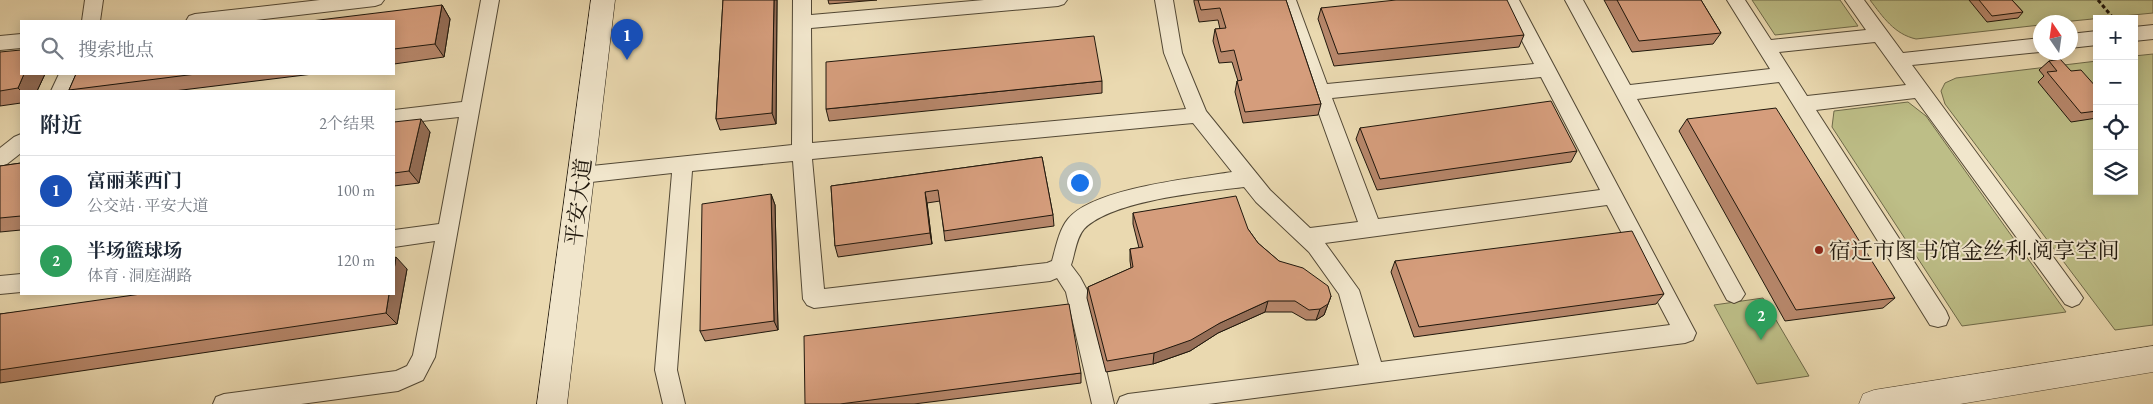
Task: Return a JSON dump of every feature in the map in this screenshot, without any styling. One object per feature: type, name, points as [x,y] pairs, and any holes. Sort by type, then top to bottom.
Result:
[{"type":"street","name":"平安大道","points":[[552,404],[603,0]]},
{"type":"street","points":[[1874,404],[2153,359]]},
{"type":"lane","points":[[90,20],[95,3],[94,0]]},
{"type":"lane","points":[[204,20],[375,0]]},
{"type":"lane","points":[[224,404],[398,381],[415,373],[424,357],[490,0]]},
{"type":"lane","points":[[802,0],[802,152],[814,299],[1050,272],[1060,267],[1069,238],[1077,222],[1094,211],[1120,200],[1248,178]]},
{"type":"lane","points":[[802,22],[1058,0]]},
{"type":"lane","points":[[1164,0],[1173,53],[1198,115],[1263,196],[1316,246],[1348,290],[1374,373]]},
{"type":"lane","points":[[1287,0],[1371,228]]},
{"type":"lane","points":[[1128,404],[1685,333],[1510,0]]},
{"type":"lane","points":[[1574,0],[1734,294]]},
{"type":"lane","points":[[1736,0],[1938,318]]},
{"type":"lane","points":[[1854,0],[2072,298]]},
{"type":"lane","points":[[2138,34],[2153,32]]},
{"type":"lane","points":[[1766,48],[1879,35]]},
{"type":"lane","points":[[2078,40],[2093,38]]},
{"type":"lane","points":[[0,43],[20,41]]},
{"type":"lane","points":[[1898,60],[2033,46]]},
{"type":"lane","points":[[1321,92],[1546,70]]},
{"type":"lane","points":[[60,90],[68,75]]},
{"type":"lane","points":[[1625,92],[1783,75]]},
{"type":"lane","points":[[1802,104],[1920,90]]},
{"type":"lane","points":[[395,117],[471,108]]},
{"type":"lane","points":[[582,175],[802,152],[1198,115]]},
{"type":"lane","points":[[0,161],[20,143]]},
{"type":"lane","points":[[0,161],[20,161]]},
{"type":"lane","points":[[674,404],[666,370],[682,165]]},
{"type":"lane","points":[[1306,236],[1613,196]]},
{"type":"lane","points":[[395,238],[448,232]]},
{"type":"lane","points":[[1060,267],[1073,283],[1077,292],[1103,404]]},
{"type":"lane","points":[[0,286],[20,283]]},
{"type":"path","points":[[2098,0],[2111,15]]},
{"type":"green space","points":[[1752,0],[1840,0],[1858,26],[1775,35]]},
{"type":"green space","points":[[1870,0],[2153,0],[2153,13],[2093,15],[2093,19],[2078,20],[2078,15],[2033,15],[2033,26],[1916,39],[1901,33],[1884,18]]},
{"type":"green space","points":[[2153,54],[2153,325],[2115,330],[1945,104],[1941,91],[1945,83],[1956,78],[2093,61],[2093,195],[2138,195],[2138,56]]},
{"type":"green space","points":[[1908,102],[1926,116],[2066,312],[1962,326],[1832,127],[1834,111]]},
{"type":"green space","points":[[1763,298],[1809,376],[1757,384],[1714,305]]},
{"type":"building","points":[[723,0],[774,0],[772,113],[716,119]]},
{"type":"building","points":[[1198,0],[1286,0],[1321,104],[1245,112],[1237,81],[1242,80],[1234,50],[1221,52],[1215,29],[1226,28],[1220,8],[1201,10]]},
{"type":"building","points":[[1396,0],[1507,0],[1524,35],[1338,54],[1321,8]]},
{"type":"building","points":[[1617,0],[1701,0],[1721,33],[1639,41]]},
{"type":"building","points":[[1979,0],[2012,0],[2023,12],[1992,16]]},
{"type":"building","points":[[442,5],[435,44],[395,49],[395,20],[319,20]]},
{"type":"building","points":[[1094,36],[1102,81],[826,109],[826,62]]},
{"type":"building","points":[[20,50],[20,75],[24,75],[18,88],[0,91],[0,52]]},
{"type":"building","points":[[2061,60],[2071,71],[2081,70],[2093,84],[2093,112],[2081,113],[2047,72],[2057,71],[2049,61]]},
{"type":"building","points":[[76,75],[188,75],[69,90]]},
{"type":"building","points":[[1551,101],[1577,151],[1380,179],[1360,128]]},
{"type":"building","points":[[1776,108],[1895,298],[1796,310],[1687,119]]},
{"type":"building","points":[[421,119],[409,171],[395,173],[395,122]]},
{"type":"building","points":[[1042,157],[1053,215],[944,231],[938,190],[925,192],[930,233],[835,246],[831,186]]},
{"type":"building","points":[[20,163],[20,216],[0,218],[0,166]]},
{"type":"building","points":[[771,194],[774,321],[700,331],[702,204]]},
{"type":"building","points":[[1236,196],[1248,229],[1258,243],[1279,261],[1303,268],[1328,286],[1331,296],[1328,304],[1320,309],[1309,310],[1295,301],[1268,301],[1220,323],[1191,340],[1154,353],[1107,361],[1088,287],[1133,267],[1130,249],[1143,247],[1133,213]]},
{"type":"building","points":[[1632,231],[1664,294],[1419,327],[1395,261]]},
{"type":"building","points":[[134,295],[389,295],[386,313],[0,370],[0,314]]},
{"type":"building","points":[[1069,304],[1081,373],[840,404],[805,404],[804,336]]},
{"type":"place","name":"富丽莱西门","points":[[627,60]]},
{"type":"place","name":"宿迁市图书馆金丝利·阅享空间","points":[[1819,250]]},
{"type":"place","name":"半场篮球场","points":[[1761,340]]}]
